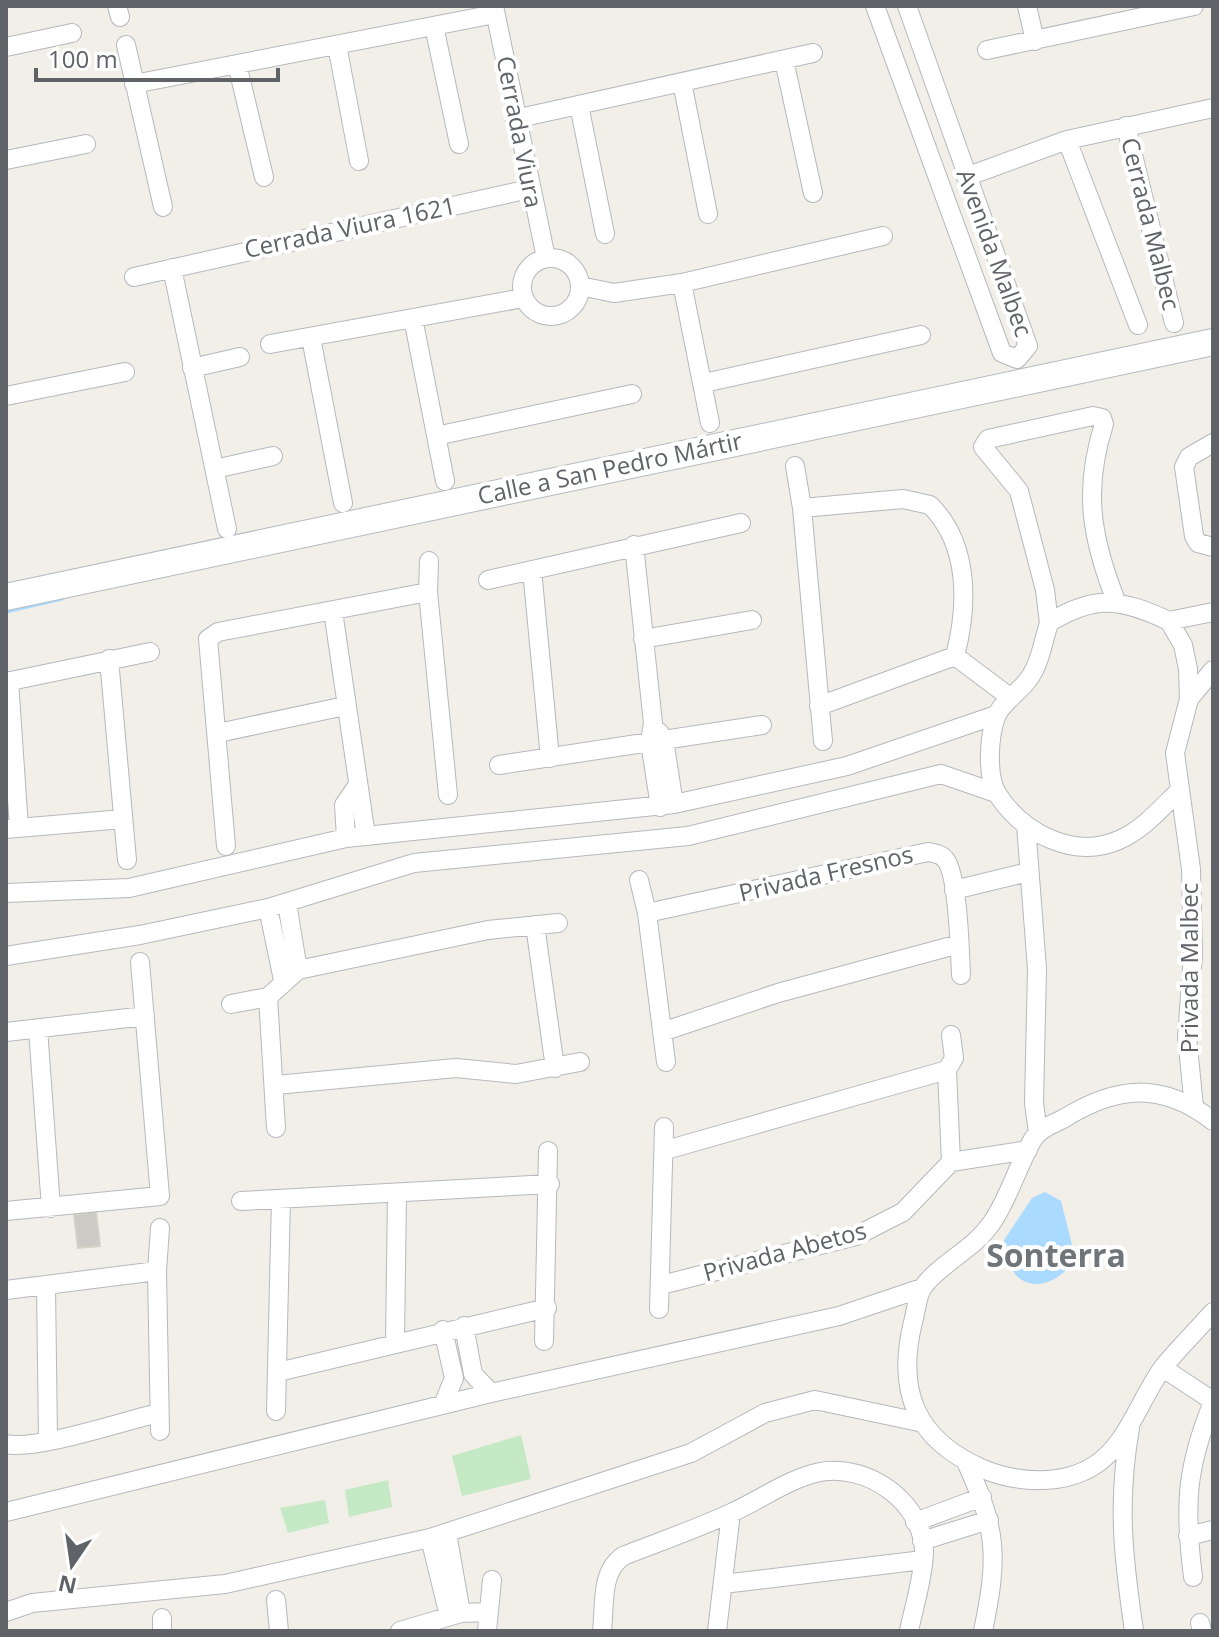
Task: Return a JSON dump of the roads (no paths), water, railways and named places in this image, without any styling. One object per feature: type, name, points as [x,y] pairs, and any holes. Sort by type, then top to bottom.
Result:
[{"type":"main road","name":"Calle a San Pedro Mártir","points":[[6,597],[1213,342]]},
{"type":"street","name":"Avenida Malbec","points":[[875,6],[1002,353],[1017,359],[1028,346],[907,6]]},
{"type":"street","points":[[1027,6],[1035,41]]},
{"type":"street","points":[[987,50],[1035,41],[1135,12],[1194,6]]},
{"type":"street","points":[[134,84],[434,26],[494,10]]},
{"type":"street","name":"Cerrada Viura","points":[[494,10],[529,189],[546,258]]},
{"type":"street","points":[[434,26],[459,144]]},
{"type":"street","points":[[6,47],[72,33]]},
{"type":"street","points":[[126,45],[163,207]]},
{"type":"street","points":[[337,45],[359,161]]},
{"type":"street","points":[[515,119],[813,53]]},
{"type":"street","points":[[784,60],[813,193]]},
{"type":"street","points":[[237,64],[264,177]]},
{"type":"street","points":[[682,82],[708,214]]},
{"type":"street","points":[[579,105],[605,234]]},
{"type":"street","name":"Cerrada Malbec","points":[[966,177],[1067,140],[1213,108]]},
{"type":"street","name":"Cerrada Malbec","points":[[1126,126],[1174,323]]},
{"type":"street","name":"Cerrada Malbec","points":[[1067,140],[1138,325]]},
{"type":"street","points":[[6,160],[86,144]]},
{"type":"street","name":"Cerrada Viura 1621","points":[[134,277],[529,189]]},
{"type":"street","points":[[580,286],[614,293],[682,283],[883,236]]},
{"type":"street","points":[[546,258],[568,263],[576,271],[580,286],[575,305],[553,317],[541,315],[523,298],[523,277],[528,268],[546,258]]},
{"type":"street","points":[[172,268],[227,529]]},
{"type":"street","points":[[682,283],[710,423]]},
{"type":"street","points":[[270,344],[523,298]]},
{"type":"street","points":[[413,318],[445,481]]},
{"type":"street","points":[[704,383],[921,335]]},
{"type":"street","points":[[311,338],[343,503]]},
{"type":"street","points":[[192,368],[240,357]]},
{"type":"street","points":[[6,396],[125,372]]},
{"type":"street","points":[[436,436],[632,394]]},
{"type":"street","points":[[6,893],[129,888],[346,838],[667,805],[847,766],[996,715],[1030,677],[1049,623],[1045,590],[1023,503],[1008,475],[983,447],[988,439],[1093,416],[1102,418],[1104,424],[1091,470],[1090,496],[1094,530],[1116,601]]},
{"type":"street","points":[[1213,443],[1189,457],[1184,467],[1194,536],[1198,543],[1213,547]]},
{"type":"street","points":[[215,469],[273,456]]},
{"type":"street","points":[[795,466],[802,508],[823,741]]},
{"type":"street","points":[[802,508],[903,499],[930,505],[952,535],[962,571],[964,618],[955,656]]},
{"type":"street","points":[[488,580],[741,523]]},
{"type":"street","points":[[634,545],[643,639],[667,805]]},
{"type":"street","points":[[429,561],[428,592],[448,795]]},
{"type":"street","points":[[532,570],[550,758]]},
{"type":"street","points":[[226,846],[208,639],[218,632],[428,592]]},
{"type":"street","points":[[1049,623],[1081,607],[1116,601],[1169,621],[1213,612]]},
{"type":"street","points":[[333,611],[366,836]]},
{"type":"street","points":[[643,639],[752,620]]},
{"type":"street","name":"Privada Malbec","points":[[1169,621],[1187,658],[1189,699],[1175,753],[1191,869],[1193,955],[1187,1037],[1194,1107]]},
{"type":"street","points":[[123,819],[12,828],[7,682],[150,652]]},
{"type":"street","points":[[955,656],[1011,698]]},
{"type":"street","points":[[819,706],[955,656]]},
{"type":"street","points":[[109,659],[127,860]]},
{"type":"street","points":[[1189,699],[1213,670]]},
{"type":"street","points":[[218,733],[345,706]]},
{"type":"street","points":[[996,715],[990,757],[996,793]]},
{"type":"street","points":[[499,765],[550,758],[656,735],[762,725]]},
{"type":"street","points":[[6,956],[140,935],[278,905],[414,863],[688,836],[941,774],[996,793],[1026,825],[1069,846],[1090,848],[1111,843],[1135,831],[1180,790]]},
{"type":"street","points":[[346,838],[344,805],[357,786]]},
{"type":"street","points":[[6,1512],[491,1393],[839,1316],[922,1288],[967,1251],[993,1222],[1033,1140],[1037,969],[1026,825]]},
{"type":"street","name":"Privada Fresnos","points":[[647,913],[788,884],[918,851],[946,860],[955,895],[961,975]]},
{"type":"street","points":[[955,895],[1028,879]]},
{"type":"street","points":[[639,880],[647,913],[666,1062]]},
{"type":"street","points":[[278,905],[290,975]]},
{"type":"street","points":[[231,1004],[268,997],[290,975],[488,930],[558,923]]},
{"type":"street","points":[[535,925],[555,1068]]},
{"type":"street","points":[[662,1032],[778,993],[959,944]]},
{"type":"street","points":[[6,1211],[160,1196],[140,962]]},
{"type":"street","points":[[268,997],[276,1085],[276,1128]]},
{"type":"street","points":[[6,1032],[145,1016]]},
{"type":"street","points":[[38,1029],[51,1208]]},
{"type":"street","points":[[951,1035],[954,1058],[947,1070],[951,1156],[1033,1140],[1091,1101],[1128,1092],[1165,1096],[1194,1107],[1213,1121]]},
{"type":"street","points":[[276,1085],[438,1069],[516,1074],[580,1062]]},
{"type":"street","points":[[666,1150],[947,1070]]},
{"type":"street","points":[[659,1309],[666,1150],[664,1127]]},
{"type":"street","points":[[544,1341],[550,1184],[548,1151]]},
{"type":"street","name":"Privada Abetos","points":[[661,1285],[856,1236],[903,1212],[951,1156]]},
{"type":"street","points":[[241,1201],[550,1184]]},
{"type":"street","points":[[395,1342],[397,1193]]},
{"type":"street","points":[[276,1411],[281,1199]]},
{"type":"street","points":[[6,1444],[159,1422],[157,1271],[160,1228]]},
{"type":"street","points":[[6,1290],[157,1271]]},
{"type":"street","points":[[46,1286],[48,1440]]},
{"type":"street","points":[[919,1422],[909,1386],[907,1352],[922,1288]]},
{"type":"street","points":[[278,1372],[443,1330],[547,1308]]},
{"type":"street","points":[[6,1612],[32,1603],[225,1584],[439,1536],[691,1453],[765,1413],[815,1400],[919,1422],[966,1462],[1007,1477],[1065,1477],[1096,1465],[1131,1420],[1163,1368],[1213,1312]]},
{"type":"street","points":[[464,1326],[473,1374],[491,1393]]},
{"type":"street","points":[[443,1330],[454,1378],[443,1405]]},
{"type":"street","points":[[1163,1368],[1213,1401],[1188,1474],[1188,1536],[1193,1577]]},
{"type":"street","points":[[454,1378],[473,1374]]},
{"type":"street","points":[[1131,1420],[1121,1478],[1121,1540],[1134,1631]]},
{"type":"street","points":[[966,1462],[989,1520],[995,1571],[983,1631]]},
{"type":"street","points":[[602,1631],[608,1573],[613,1563],[804,1478],[841,1470],[862,1475],[895,1493],[915,1522],[922,1541],[923,1560],[909,1631]]},
{"type":"street","points":[[915,1522],[982,1497]]},
{"type":"street","points":[[717,1631],[731,1513]]},
{"type":"street","points":[[922,1541],[989,1520]]},
{"type":"street","points":[[1188,1536],[1213,1530]]},
{"type":"street","points":[[439,1536],[455,1615]]},
{"type":"street","points":[[723,1584],[923,1560]]},
{"type":"street","points":[[487,1631],[492,1580]]},
{"type":"street","points":[[276,1600],[279,1631]]},
{"type":"street","points":[[400,1631],[455,1615],[489,1612]]},
{"type":"water","points":[[1045,1192],[1061,1201],[1075,1257],[1060,1275],[1038,1284],[1022,1280],[1014,1273],[1004,1240],[1032,1198]]},
{"type":"waterway","points":[[6,611],[62,598]]},
{"type":"district","name":"Sonterra","points":[[1056,1256]]}]
